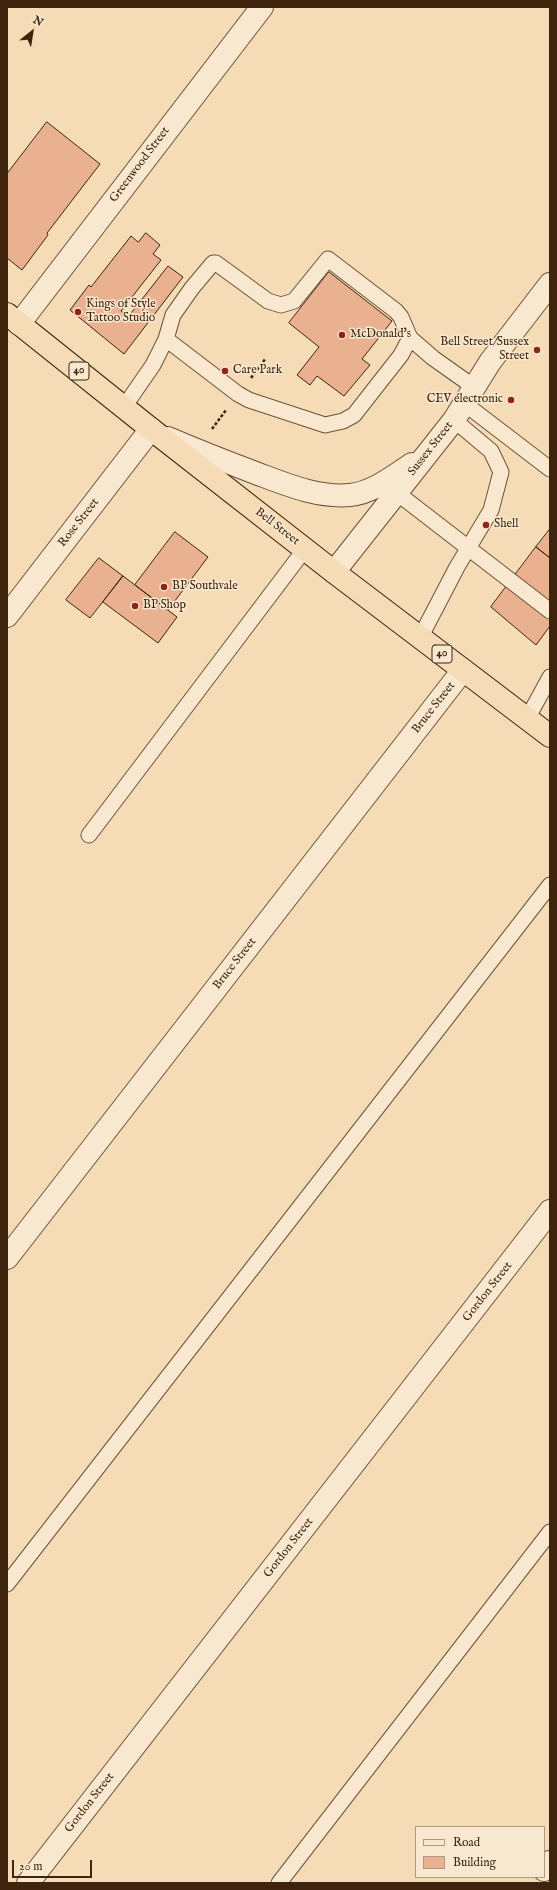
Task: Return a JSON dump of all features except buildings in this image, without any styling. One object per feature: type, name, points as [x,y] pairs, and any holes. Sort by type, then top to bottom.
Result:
[{"type":"highway","name":"Bell Street","points":[[13,319],[334,572],[550,736]]},
{"type":"street","name":"Greenwood Street","points":[[13,319],[262,7]]},
{"type":"street","name":"Sussex Street","points":[[334,572],[429,452],[464,403],[490,362],[550,284]]},
{"type":"street","points":[[151,429],[198,451],[288,485],[325,494],[351,495],[379,485],[429,452]]},
{"type":"street","name":"Rose Street","points":[[7,616],[151,429]]},
{"type":"street","name":"Bruce Street","points":[[7,1258],[463,670]]},
{"type":"street","name":"Gordon Street","points":[[28,1883],[550,1211]]},
{"type":"lane","points":[[124,407],[152,365],[166,339],[173,315],[192,288],[213,263],[216,263],[268,300],[281,305],[294,301],[328,259],[396,311],[401,317],[410,338],[433,358],[464,403],[501,472],[491,510],[468,548],[420,638]]},
{"type":"lane","points":[[166,339],[238,394],[249,400],[325,425],[343,421],[354,415],[401,355],[410,338]]},
{"type":"lane","points":[[464,403],[550,469]]},
{"type":"lane","points":[[397,493],[550,611]]},
{"type":"lane","points":[[89,835],[305,549]]},
{"type":"lane","points":[[527,719],[550,678]]},
{"type":"lane","points":[[7,1584],[550,885]]},
{"type":"lane","points":[[279,1883],[550,1532]]},
{"type":"place","name":"Kings of Style Tattoo Studio","points":[[78,312]]},
{"type":"place","name":"McDonald's","points":[[342,335]]},
{"type":"place","name":"Bell Street/Sussex Street","points":[[537,350]]},
{"type":"place","name":"Care Park","points":[[225,371]]},
{"type":"place","name":"CEV électronic","points":[[511,400]]},
{"type":"place","name":"Shell","points":[[486,525]]},
{"type":"place","name":"BP Southvale","points":[[164,587]]},
{"type":"place","name":"BP Shop","points":[[135,606]]}]
